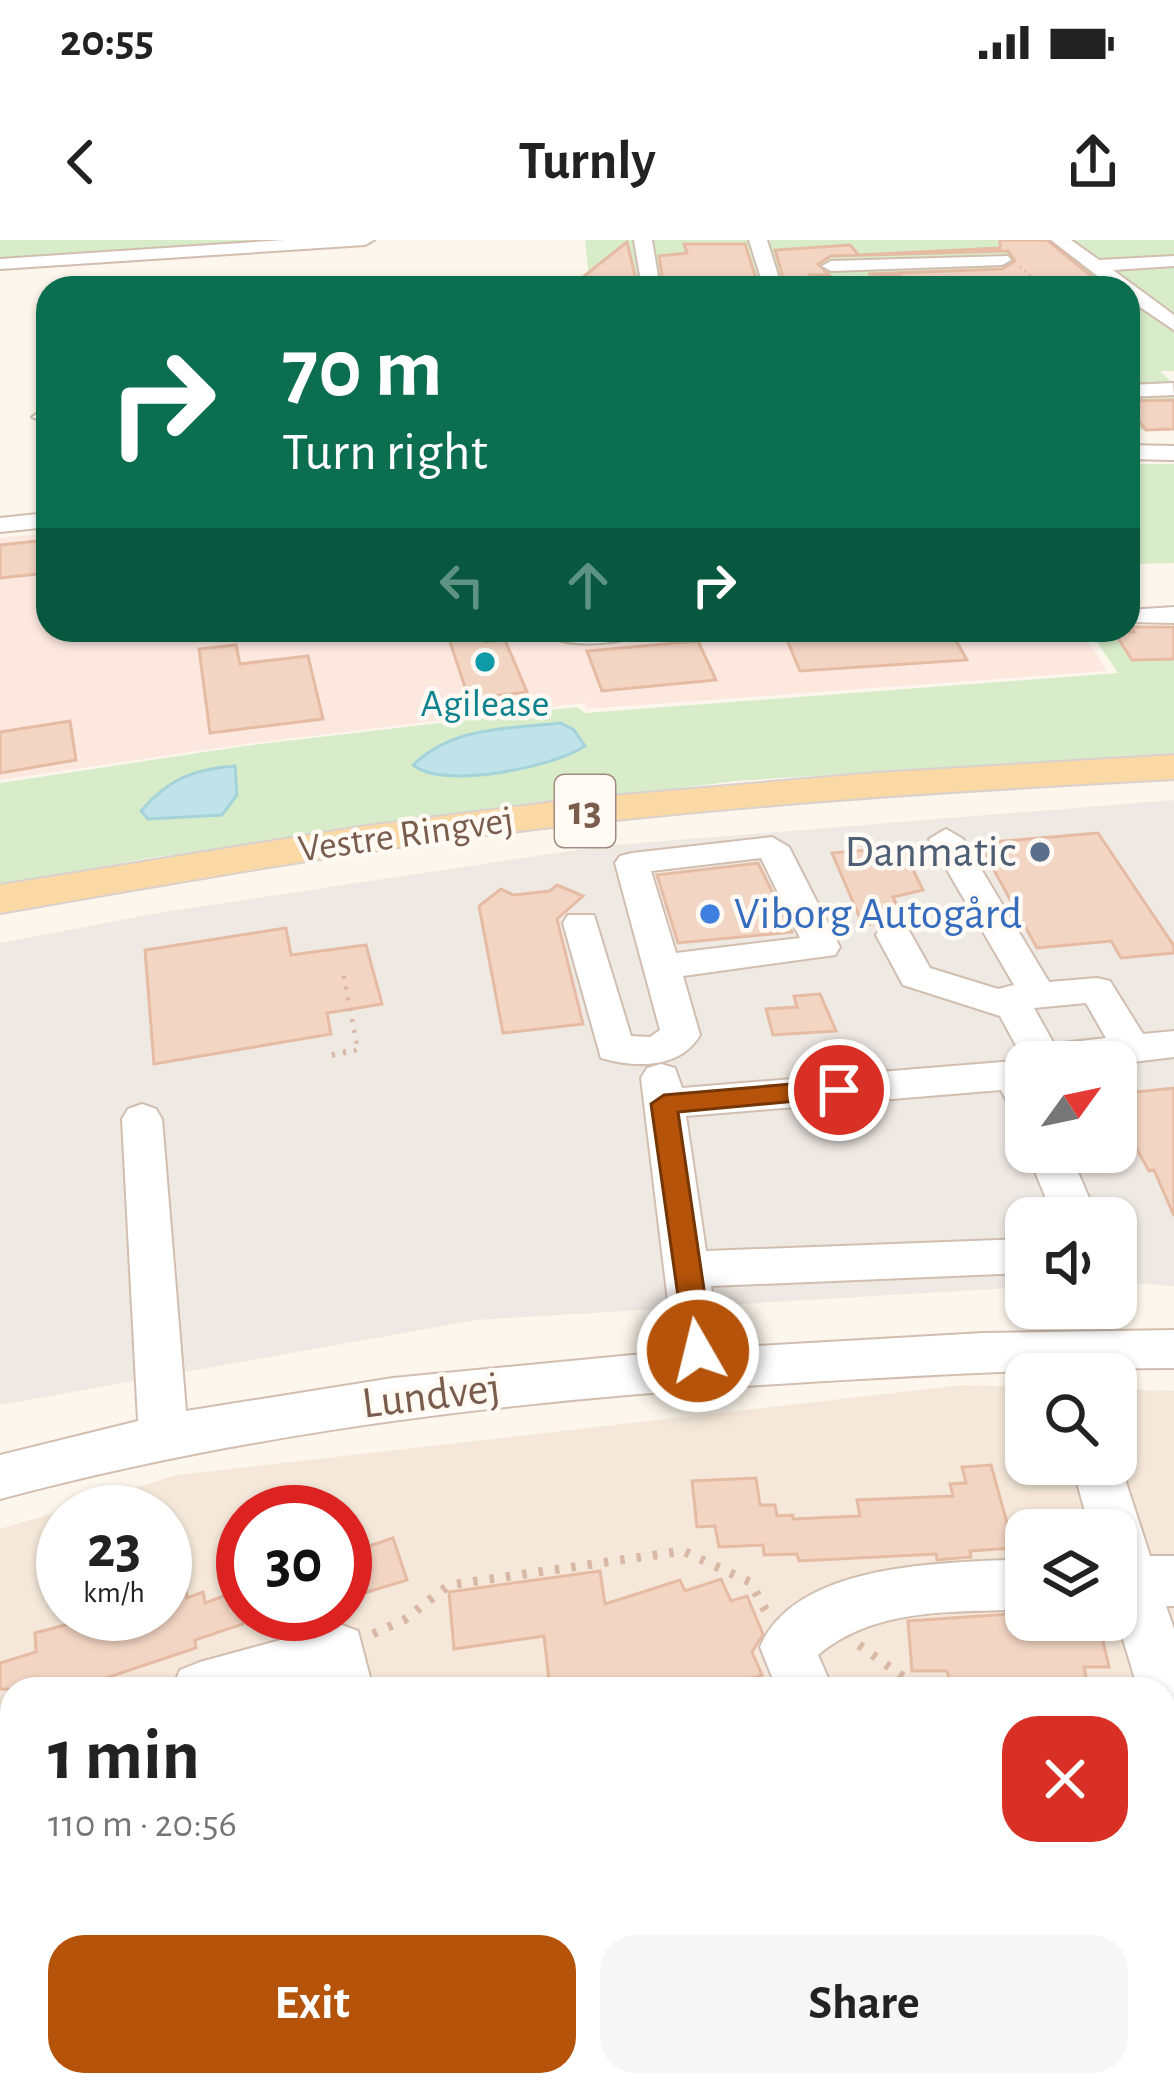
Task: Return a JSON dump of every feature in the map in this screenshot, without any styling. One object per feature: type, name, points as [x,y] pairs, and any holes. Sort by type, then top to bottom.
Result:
[{"type":"main road","name":"Vestre Ringvej","points":[[0,898],[281,852],[573,813],[871,785],[1174,767]]},
{"type":"street","points":[[0,264],[365,240]]},
{"type":"street","points":[[643,240],[649,276]]},
{"type":"street","points":[[758,240],[769,276]]},
{"type":"street","points":[[820,240],[836,276]]},
{"type":"street","points":[[1060,240],[1109,276]]},
{"type":"street","points":[[831,266],[1002,260]]},
{"type":"street","points":[[1095,266],[1174,261]]},
{"type":"street","points":[[1140,299],[1174,324]]},
{"type":"street","points":[[1140,390],[1173,389]]},
{"type":"street","points":[[1140,452],[1174,453]]},
{"type":"street","points":[[0,525],[36,521]]},
{"type":"street","points":[[1140,616],[1174,615]]},
{"type":"street","points":[[946,838],[1027,1001],[1037,1041]]},
{"type":"street","points":[[581,923],[615,1049],[657,1051],[681,1035],[632,863],[772,847],[822,947],[664,965]]},
{"type":"street","points":[[894,935],[916,976],[1027,1001],[1096,989],[1127,1041]]},
{"type":"street","points":[[1137,1048],[1174,1044]]},
{"type":"street","points":[[657,1051],[700,1368]]},
{"type":"street","points":[[664,1104],[1005,1076]]},
{"type":"street","points":[[142,1119],[164,1440]]},
{"type":"street","points":[[687,1270],[1005,1257]]},
{"type":"street","name":"Lundvej","points":[[1137,1353],[1174,1349]]},
{"type":"street","name":"Lundvej","points":[[0,1477],[364,1402],[700,1368],[1005,1362]]},
{"type":"street","points":[[1137,1585],[1163,1677]]},
{"type":"street","points":[[805,1650],[898,1591],[1005,1586]]},
{"type":"street","points":[[281,1677],[342,1669]]},
{"type":"path","points":[[332,1055],[358,1051],[343,972]]},
{"type":"path","points":[[342,1669],[449,1585],[683,1551],[750,1582],[805,1650],[885,1677]]},
{"type":"shaded area","points":[[36,534],[36,642],[1088,642],[1107,671],[586,709],[585,703],[0,780],[0,538]]},
{"type":"shaded area","points":[[1174,800],[1174,1286],[1137,1283],[1137,1197],[1005,1197],[1005,1288],[476,1320],[0,1405],[0,943],[158,913],[603,846]]},
{"type":"shaded area","points":[[964,1385],[1005,1386],[1005,1485],[1137,1485],[1137,1390],[1174,1391],[1174,1677],[0,1677],[0,1529],[36,1518],[36,1641],[192,1641],[192,1485],[144,1485],[177,1475]]},
{"type":"green space","points":[[0,240],[333,240],[0,261]]},
{"type":"green space","points":[[585,240],[1174,240],[1174,371],[1160,371],[1174,384],[1174,430],[1140,430],[1140,276],[589,276]]},
{"type":"green space","points":[[1140,464],[1174,464],[1174,563],[1140,564]]},
{"type":"green space","points":[[1097,642],[1121,642],[1132,660],[1174,659],[1174,753],[735,781],[149,858],[0,885],[0,783],[244,746],[577,707],[585,713],[1118,673]]},
{"type":"water","points":[[561,723],[574,730],[585,746],[525,768],[448,776],[413,765],[464,736]]},
{"type":"water","points":[[235,766],[237,795],[222,815],[148,819],[141,811],[183,778]]},
{"type":"building","points":[[1000,240],[1047,240],[1091,276],[868,274],[1002,269],[1015,261],[1008,251],[831,256],[818,264],[829,275],[783,276],[775,250],[850,245],[859,255],[1000,248]]},
{"type":"building","points":[[627,242],[635,276],[584,276]]},
{"type":"building","points":[[684,244],[745,244],[755,276],[662,276],[659,256],[687,253]]},
{"type":"building","points":[[1174,400],[1174,429],[1146,430],[1140,423],[1140,401]]},
{"type":"building","points":[[36,541],[36,574],[0,578],[0,545]]},
{"type":"building","points":[[1140,627],[1174,627],[1174,659],[1132,660],[1121,642],[1140,642]]},
{"type":"building","name":"Agilease","points":[[450,642],[506,642],[527,692],[469,699]]},
{"type":"building","name":"Agilease","points":[[698,642],[716,680],[602,691],[587,651]]},
{"type":"building","points":[[788,642],[957,642],[967,660],[800,671]]},
{"type":"building","points":[[236,645],[240,664],[308,656],[323,719],[210,733],[199,649]]},
{"type":"building","points":[[70,721],[76,760],[0,773],[0,732]]},
{"type":"building","points":[[1098,833],[1174,946],[1174,953],[1121,958],[1111,941],[1037,948],[979,843]]},
{"type":"building","points":[[902,847],[923,890],[893,897],[904,921],[863,925],[832,853]]},
{"type":"building","points":[[758,863],[792,932],[678,943],[657,875]]},
{"type":"building","points":[[557,885],[583,896],[557,919],[583,1024],[503,1033],[479,906],[501,889],[513,895],[550,891]]},
{"type":"building","points":[[286,928],[291,955],[366,945],[382,1004],[327,1013],[331,1034],[154,1064],[145,950]]},
{"type":"building","points":[[820,994],[836,1031],[773,1035],[766,1009],[797,1007],[794,996]]},
{"type":"building","points":[[1174,1088],[1174,1216],[1154,1170],[1149,1171],[1137,1150],[1137,1092]]},
{"type":"building","points":[[991,1465],[1005,1516],[1005,1549],[937,1560],[936,1554],[799,1561],[797,1554],[764,1555],[763,1545],[719,1547],[715,1526],[697,1527],[692,1481],[756,1478],[760,1505],[775,1505],[777,1516],[860,1516],[857,1500],[953,1496],[950,1484],[966,1483],[962,1467]]},
{"type":"building","points":[[393,1538],[407,1580],[372,1591],[372,1545]]},
{"type":"building","points":[[600,1571],[605,1604],[680,1580],[685,1591],[721,1579],[731,1601],[747,1596],[763,1634],[752,1652],[762,1675],[549,1677],[544,1636],[454,1649],[449,1592]]},
{"type":"building","points":[[203,1592],[205,1603],[216,1599],[216,1633],[195,1640],[196,1648],[109,1677],[0,1677],[0,1663],[36,1652],[35,1633],[36,1633],[36,1641],[192,1641],[192,1596]]},
{"type":"building","points":[[1005,1614],[1005,1641],[1103,1641],[1109,1667],[1084,1667],[1086,1677],[948,1677],[947,1671],[912,1671],[908,1621]]},
{"type":"place","name":"Agilease","points":[[485,662]]},
{"type":"place","name":"Danmatic","points":[[1040,852]]},
{"type":"place","name":"Viborg Autogård","points":[[710,914]]},
{"type":"route","points":[[698,1351],[664,1104],[839,1090]]}]
